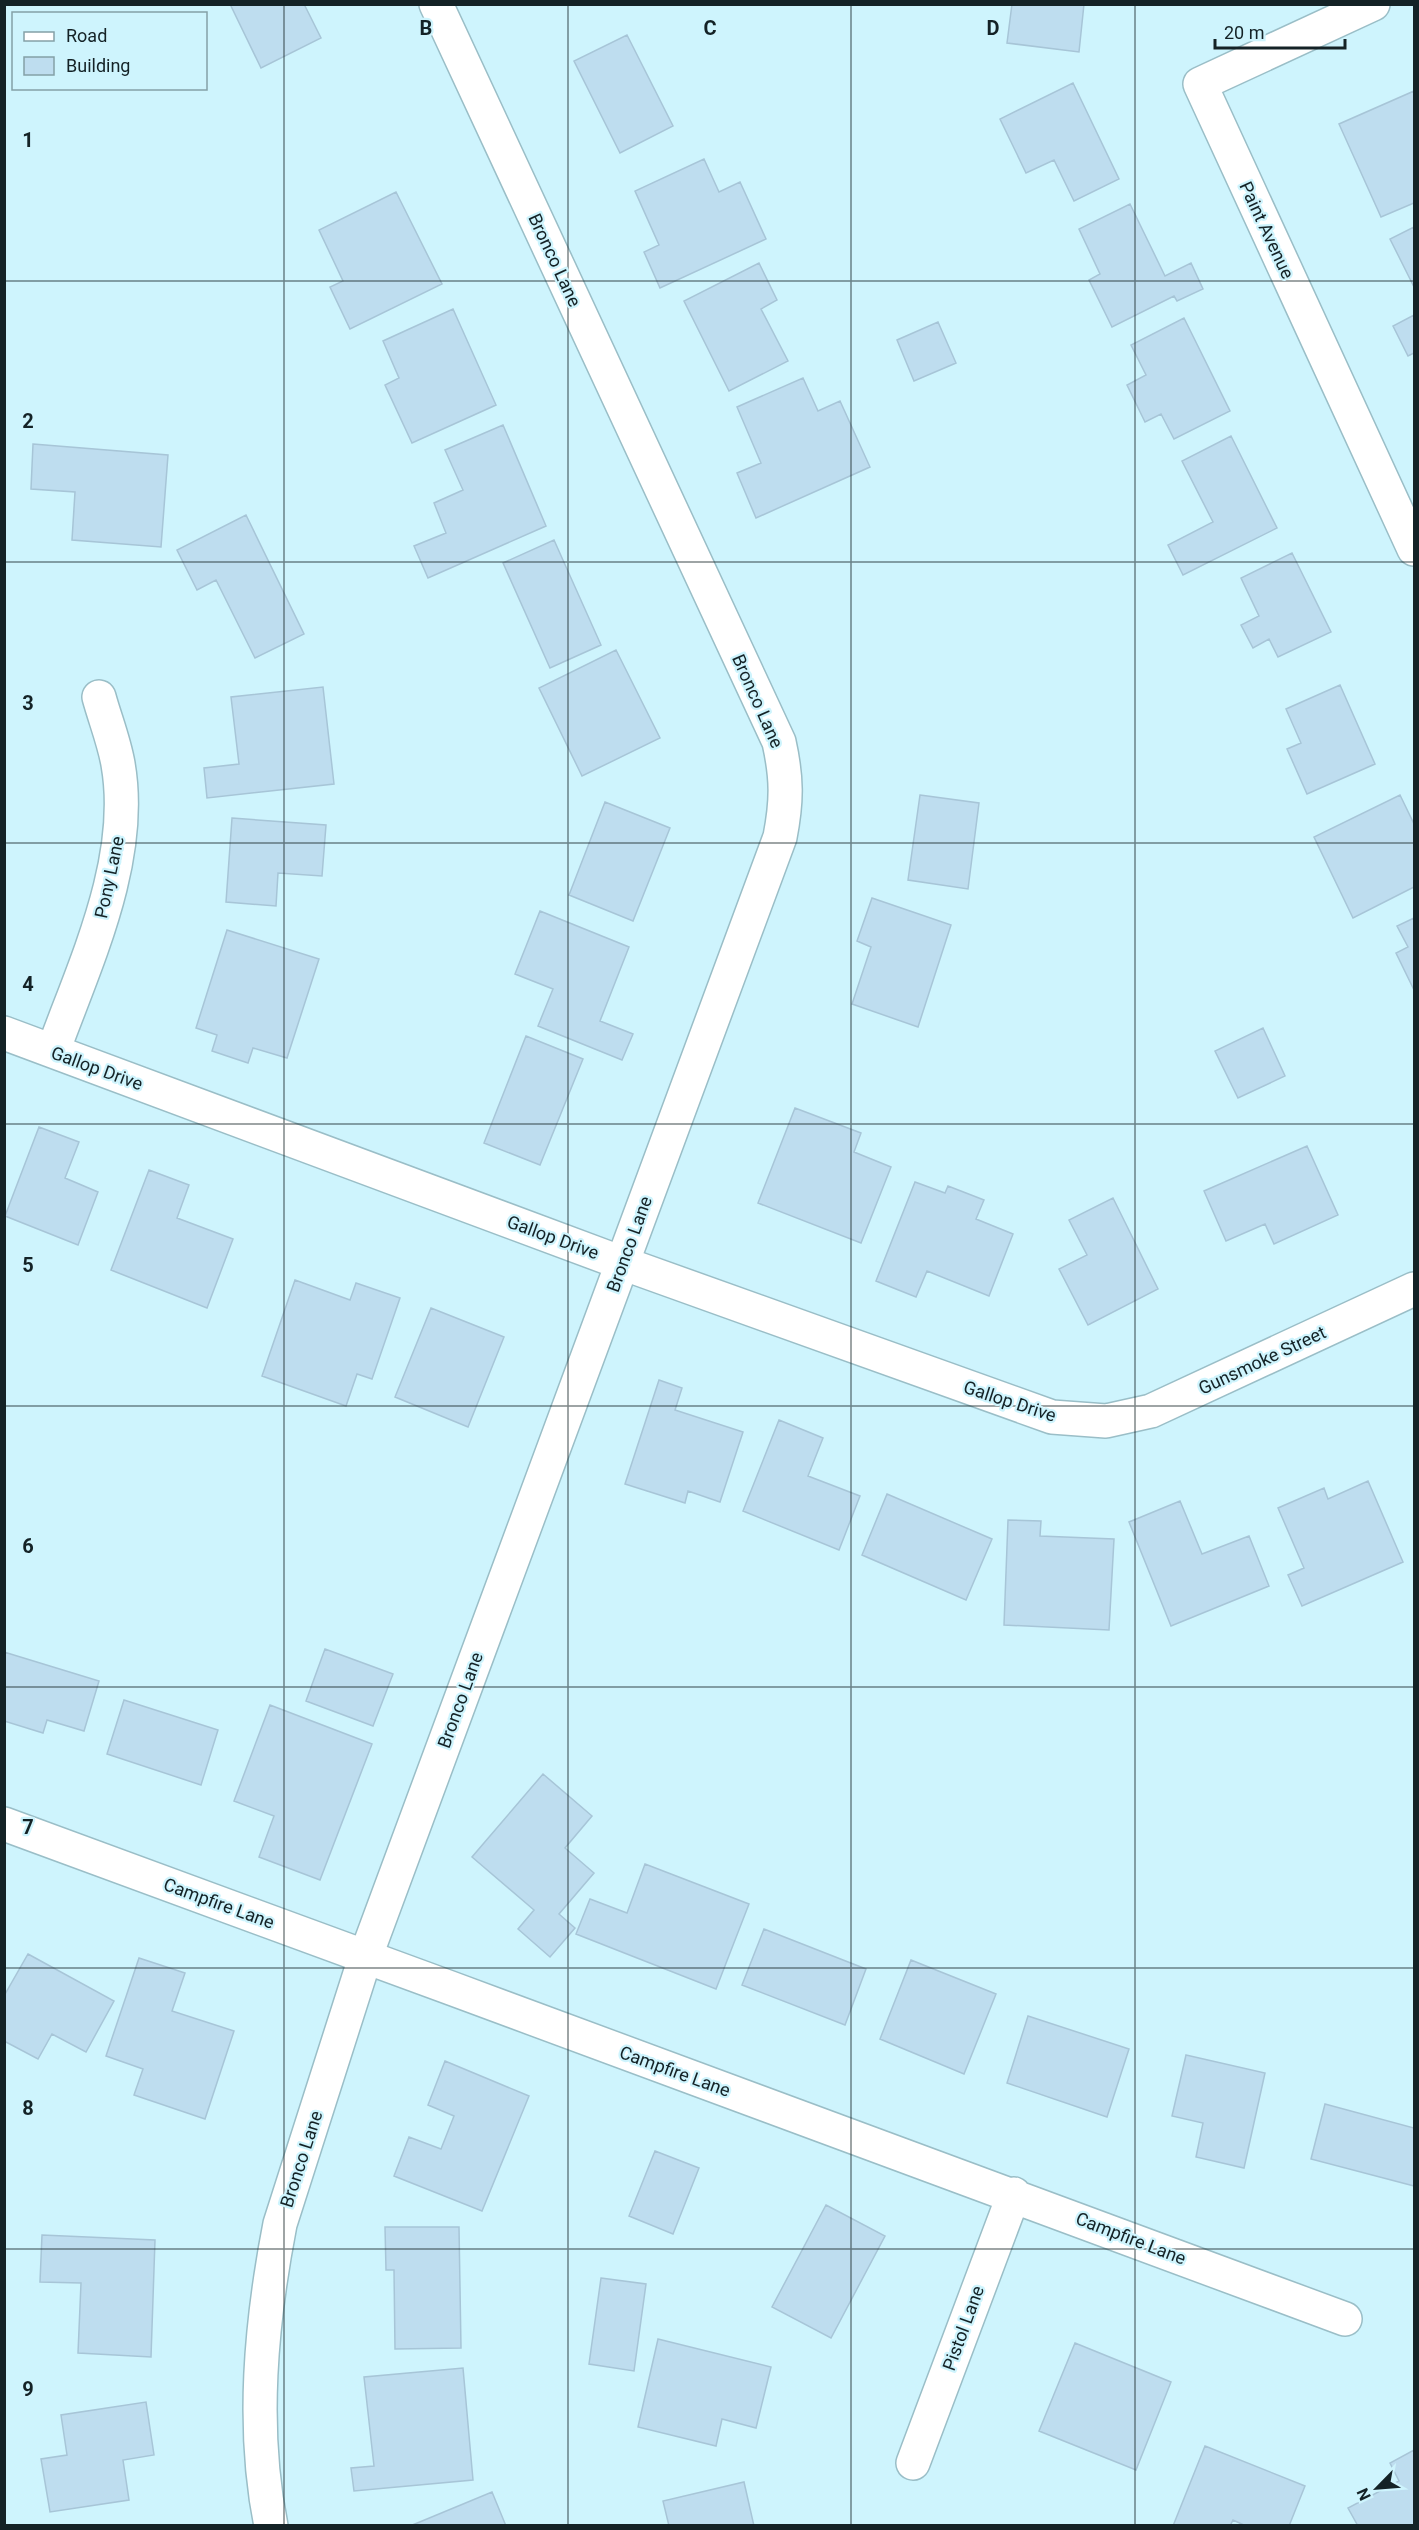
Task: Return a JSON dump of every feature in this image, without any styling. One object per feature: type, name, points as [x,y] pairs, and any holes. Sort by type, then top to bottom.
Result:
[{"type":"street","name":"Bronco Lane","points":[[271,2526],[261,2429],[262,2348],[271,2266],[280,2224],[365,1958],[780,837],[786,805],[786,773],[778,742],[436,4]]},
{"type":"street","name":"Paint Avenue","points":[[1373,4],[1200,84],[1414,549]]},
{"type":"street","name":"Pony Lane","points":[[53,1051],[101,918],[118,843],[120,804],[118,764],[99,698]]},
{"type":"street","name":"Gallop Drive","points":[[4,1033],[622,1263],[1052,1417],[1106,1421]]},
{"type":"street","name":"Gunsmoke Street","points":[[1106,1421],[1151,1411],[1414,1289]]},
{"type":"street","name":"Campfire Lane","points":[[4,1824],[1014,2194],[1346,2319]]},
{"type":"street","name":"Pistol Lane","points":[[913,2463],[1014,2194]]},
{"type":"building","points":[[230,4],[304,4],[321,38],[261,68]]},
{"type":"building","points":[[1012,4],[1084,4],[1079,52],[1007,43]]},
{"type":"building","points":[[627,35],[673,126],[620,153],[574,61]]},
{"type":"building","points":[[1073,83],[1119,179],[1074,201],[1054,160],[1026,173],[1000,119]]},
{"type":"building","points":[[1414,91],[1414,203],[1381,217],[1339,124]]},
{"type":"building","points":[[704,159],[719,192],[740,182],[766,239],[660,288],[644,252],[659,245],[635,191]]},
{"type":"building","points":[[396,192],[442,284],[350,329],[330,287],[343,281],[319,230]]},
{"type":"building","points":[[1130,204],[1165,276],[1191,263],[1203,289],[1177,301],[1174,296],[1112,327],[1089,280],[1100,274],[1079,229]]},
{"type":"building","points":[[1414,227],[1414,287],[1390,239]]},
{"type":"building","points":[[759,263],[777,300],[761,309],[788,361],[729,391],[684,301]]},
{"type":"building","points":[[453,309],[496,405],[412,443],[385,385],[399,378],[383,341]]},
{"type":"building","points":[[1414,315],[1414,353],[1408,356],[1393,326]]},
{"type":"building","points":[[1184,318],[1230,411],[1174,439],[1161,414],[1145,422],[1127,385],[1146,375],[1131,345]]},
{"type":"building","points":[[938,322],[956,363],[914,381],[897,340]]},
{"type":"building","points":[[803,378],[818,411],[840,401],[870,467],[756,518],[737,473],[761,463],[737,407]]},
{"type":"building","points":[[503,425],[546,526],[428,578],[414,546],[446,533],[434,503],[463,490],[445,450]]},
{"type":"building","points":[[1231,436],[1277,528],[1183,575],[1168,545],[1213,522],[1182,461]]},
{"type":"building","points":[[33,444],[168,455],[161,547],[72,540],[75,492],[31,489]]},
{"type":"building","points":[[246,515],[304,634],[255,658],[216,580],[197,590],[177,550]]},
{"type":"building","points":[[554,540],[601,645],[550,668],[503,563]]},
{"type":"building","points":[[1292,553],[1331,632],[1278,657],[1269,639],[1253,648],[1241,625],[1259,616],[1241,578]]},
{"type":"building","points":[[616,650],[660,738],[582,776],[539,688]]},
{"type":"building","points":[[1340,685],[1375,764],[1307,794],[1287,749],[1301,743],[1286,709]]},
{"type":"building","points":[[323,687],[334,784],[207,798],[204,768],[239,764],[231,697]]},
{"type":"building","points":[[920,795],[979,803],[968,889],[908,880]]},
{"type":"building","points":[[1400,795],[1414,824],[1414,887],[1353,918],[1314,837]]},
{"type":"building","points":[[605,802],[670,828],[633,921],[569,895]]},
{"type":"building","points":[[232,818],[326,825],[322,876],[278,873],[276,906],[226,902]]},
{"type":"building","points":[[872,898],[951,925],[918,1027],[852,1004],[871,947],[857,941]]},
{"type":"building","points":[[540,911],[629,947],[600,1021],[633,1034],[622,1060],[538,1026],[553,989],[515,974]]},
{"type":"building","points":[[1414,918],[1414,990],[1396,953],[1408,947],[1397,926]]},
{"type":"building","points":[[227,930],[319,959],[287,1058],[253,1048],[248,1063],[212,1051],[217,1035],[196,1028]]},
{"type":"building","points":[[1263,1028],[1285,1076],[1238,1098],[1215,1051]]},
{"type":"building","points":[[526,1036],[583,1059],[540,1165],[484,1143]]},
{"type":"building","points":[[795,1108],[861,1133],[854,1152],[891,1167],[861,1243],[758,1203]]},
{"type":"building","points":[[39,1127],[79,1142],[65,1178],[98,1192],[78,1245],[5,1216]]},
{"type":"building","points":[[1307,1146],[1338,1215],[1274,1244],[1265,1224],[1226,1241],[1204,1191]]},
{"type":"building","points":[[149,1170],[189,1185],[177,1218],[233,1239],[207,1308],[111,1270]]},
{"type":"building","points":[[915,1182],[945,1193],[948,1186],[984,1200],[976,1219],[1013,1234],[989,1296],[927,1271],[916,1297],[876,1281]]},
{"type":"building","points":[[1113,1198],[1158,1289],[1088,1325],[1059,1269],[1087,1255],[1069,1220]]},
{"type":"building","points":[[295,1280],[350,1300],[356,1283],[400,1298],[372,1379],[357,1374],[346,1406],[262,1376]]},
{"type":"building","points":[[431,1308],[504,1337],[468,1427],[395,1397]]},
{"type":"building","points":[[659,1380],[682,1388],[675,1410],[743,1432],[720,1502],[688,1491],[685,1503],[625,1484]]},
{"type":"building","points":[[779,1420],[823,1438],[808,1476],[860,1496],[839,1550],[743,1511]]},
{"type":"building","points":[[1368,1481],[1403,1562],[1302,1606],[1288,1575],[1304,1568],[1278,1508],[1324,1488],[1328,1499]]},
{"type":"building","points":[[887,1494],[992,1539],[966,1600],[862,1555]]},
{"type":"building","points":[[1180,1501],[1202,1554],[1249,1536],[1269,1586],[1171,1626],[1129,1522]]},
{"type":"building","points":[[1008,1520],[1041,1521],[1040,1536],[1114,1539],[1109,1630],[1004,1625]]},
{"type":"building","points":[[325,1649],[393,1674],[373,1726],[306,1701]]},
{"type":"building","points":[[4,1652],[99,1681],[84,1731],[47,1720],[43,1733],[4,1721]]},
{"type":"building","points":[[124,1700],[218,1730],[201,1785],[107,1754]]},
{"type":"building","points":[[270,1705],[372,1744],[320,1880],[259,1857],[274,1816],[234,1801]]},
{"type":"building","points":[[543,1774],[592,1816],[565,1848],[594,1873],[559,1914],[575,1928],[550,1957],[518,1929],[534,1910],[472,1857]]},
{"type":"building","points":[[645,1864],[749,1904],[716,1989],[576,1934],[590,1899],[627,1913]]},
{"type":"building","points":[[764,1929],[866,1969],[845,2025],[742,1985]]},
{"type":"building","points":[[28,1954],[114,2001],[86,2052],[52,2034],[38,2059],[4,2041],[4,1996]]},
{"type":"building","points":[[139,1958],[185,1973],[172,2011],[234,2031],[205,2119],[134,2095],[143,2069],[106,2056]]},
{"type":"building","points":[[911,1960],[996,1994],[964,2074],[880,2039]]},
{"type":"building","points":[[1028,2016],[1129,2049],[1107,2117],[1007,2083]]},
{"type":"building","points":[[1186,2055],[1265,2073],[1244,2168],[1196,2157],[1203,2123],[1172,2116]]},
{"type":"building","points":[[445,2061],[529,2096],[482,2211],[394,2176],[409,2137],[441,2149],[454,2116],[428,2105]]},
{"type":"building","points":[[1325,2104],[1414,2128],[1414,2186],[1311,2159]]},
{"type":"building","points":[[655,2151],[699,2168],[673,2234],[629,2216]]},
{"type":"building","points":[[826,2205],[885,2236],[831,2338],[772,2307]]},
{"type":"building","points":[[385,2227],[459,2227],[461,2348],[395,2349],[394,2270],[386,2270]]},
{"type":"building","points":[[42,2235],[155,2240],[151,2357],[78,2353],[81,2283],[40,2282]]},
{"type":"building","points":[[601,2278],[646,2284],[634,2371],[589,2364]]},
{"type":"building","points":[[658,2339],[771,2367],[756,2428],[722,2419],[716,2446],[638,2427]]},
{"type":"building","points":[[1075,2343],[1171,2382],[1136,2470],[1039,2431]]},
{"type":"building","points":[[463,2368],[473,2480],[354,2491],[351,2468],[374,2466],[364,2377]]},
{"type":"building","points":[[146,2402],[154,2455],[123,2460],[129,2500],[50,2512],[41,2459],[67,2455],[61,2415]]},
{"type":"building","points":[[1205,2446],[1305,2486],[1289,2526],[1246,2526],[1233,2520],[1230,2526],[1173,2526]]},
{"type":"building","points":[[1414,2450],[1414,2526],[1358,2526],[1348,2508],[1399,2481],[1390,2463]]},
{"type":"building","points":[[744,2482],[754,2526],[669,2526],[663,2501]]},
{"type":"building","points":[[492,2492],[506,2526],[410,2526]]}]
